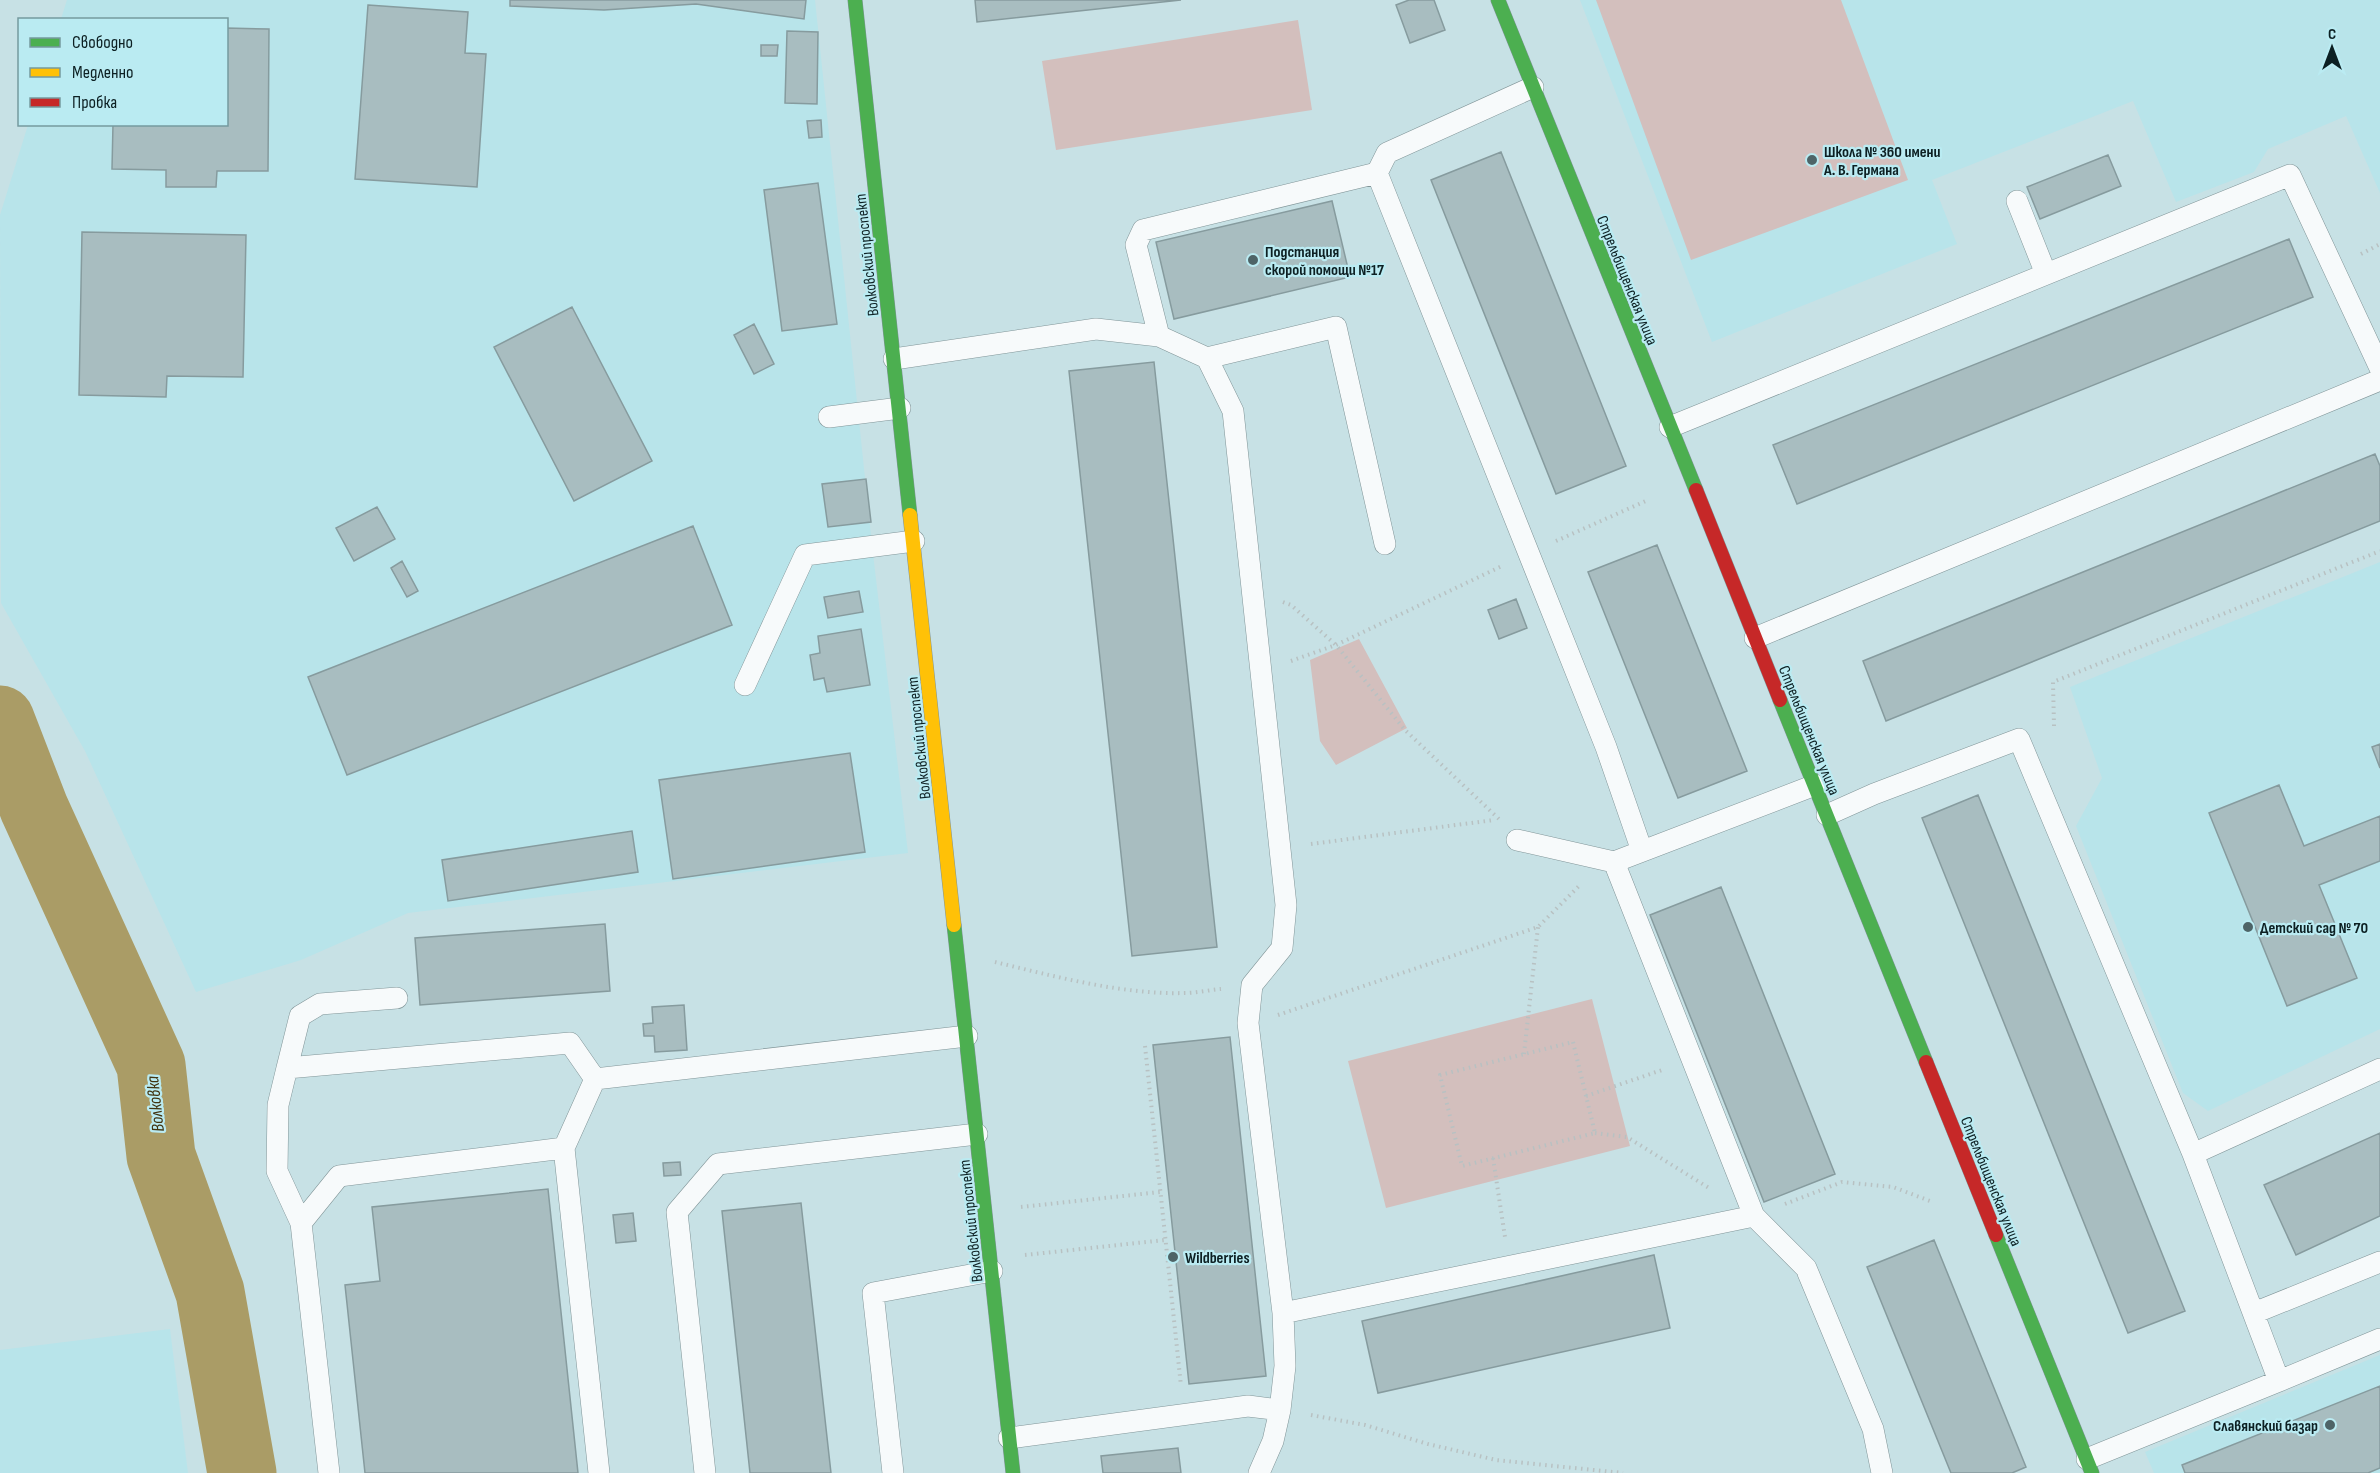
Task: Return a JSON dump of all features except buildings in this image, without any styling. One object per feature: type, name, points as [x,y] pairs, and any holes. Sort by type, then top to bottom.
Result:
[{"type":"street","name":"Волковский проспект","points":[[855,0],[1013,1473]]},
{"type":"street","name":"Стрельбищенская улица","points":[[1498,0],[2090,1466]]},
{"type":"lane","points":[[1533,87],[1387,153],[1377,173],[1606,747],[1642,850]]},
{"type":"lane","points":[[1159,336],[1136,245],[1143,230],[1377,173]]},
{"type":"lane","points":[[1670,427],[2290,175],[2380,368]]},
{"type":"lane","points":[[2017,201],[2046,274]]},
{"type":"lane","points":[[894,359],[1096,329],[1159,336],[1207,358],[1336,327],[1385,544]]},
{"type":"lane","points":[[1207,358],[1233,411],[1286,905],[1282,948],[1252,985],[1248,1023],[1283,1313],[1285,1366],[1280,1410],[1273,1442],[1259,1473]]},
{"type":"lane","points":[[1755,638],[2380,380]]},
{"type":"lane","points":[[829,417],[900,408]]},
{"type":"lane","points":[[745,685],[805,555],[914,541]]},
{"type":"lane","points":[[1827,815],[1874,794],[2019,739],[2193,1154],[2279,1381]]},
{"type":"lane","points":[[1517,840],[1614,862],[1815,785]]},
{"type":"lane","points":[[1614,862],[1754,1216],[1806,1268],[1873,1429],[1882,1473]]},
{"type":"lane","points":[[329,1473],[301,1223],[277,1171],[278,1105],[300,1016],[320,1004],[397,998]]},
{"type":"lane","points":[[595,1079],[967,1036]]},
{"type":"lane","points":[[287,1068],[570,1043],[595,1079]]},
{"type":"lane","points":[[2193,1154],[2380,1069]]},
{"type":"lane","points":[[595,1079],[564,1148],[599,1473]]},
{"type":"lane","points":[[705,1473],[677,1212],[718,1164],[977,1134]]},
{"type":"lane","points":[[301,1223],[339,1176],[564,1148]]},
{"type":"lane","points":[[1283,1313],[1754,1216]]},
{"type":"lane","points":[[2254,1313],[2380,1262]]},
{"type":"lane","points":[[893,1473],[873,1293],[992,1270]]},
{"type":"lane","points":[[2090,1466],[2279,1381],[2380,1339]]},
{"type":"lane","points":[[1009,1438],[1248,1406],[1280,1410]]},
{"type":"path","points":[[1260,665],[1298,660],[1336,645],[1648,500]]},
{"type":"path","points":[[2054,726],[2053,682],[2380,551]]},
{"type":"path","points":[[1253,594],[1291,605],[1336,645],[1405,730],[1499,819],[1517,840]]},
{"type":"path","points":[[1280,848],[1499,819]]},
{"type":"path","points":[[1248,1023],[1538,927],[1580,885],[1614,862]]},
{"type":"path","points":[[1524,1054],[1538,927]]},
{"type":"path","points":[[987,961],[1070,979],[1144,991],[1184,993],[1252,985]]},
{"type":"path","points":[[1595,1133],[1573,1042],[1440,1075],[1462,1166],[1595,1133],[1627,1137],[1754,1216],[1842,1182],[1893,1187],[1930,1201]]},
{"type":"path","points":[[1145,1046],[1184,1415]]},
{"type":"path","points":[[1586,1096],[1691,1059]]},
{"type":"path","points":[[1493,1158],[1510,1267]]},
{"type":"path","points":[[1013,1208],[1160,1192]]},
{"type":"path","points":[[1018,1256],[1165,1240]]},
{"type":"path","points":[[1280,1410],[1365,1425],[1428,1444],[1496,1460],[1623,1473]]},
{"type":"shaded area","points":[[67,0],[815,0],[872,545],[908,853],[408,913],[301,960],[196,992],[85,751],[1,603],[0,215],[28,126],[228,126],[228,18],[61,18]]},
{"type":"shaded area","name":"Школа № 360 имени А. В. Германа","points":[[1580,0],[2380,0],[2380,193],[2346,116],[2268,149],[2254,172],[2176,202],[2133,101],[1932,180],[1957,244],[1712,342]]},
{"type":"shaded area","points":[[1596,0],[1841,0],[1908,180],[1691,260]]},
{"type":"shaded area","points":[[1298,20],[1312,110],[1056,150],[1042,61]]},
{"type":"shaded area","name":"Детский сад № 70","points":[[2380,562],[2380,1029],[2208,1111],[2183,1093],[2076,826],[2102,778],[2070,687]]},
{"type":"shaded area","points":[[1359,639],[1407,728],[1336,765],[1320,741],[1310,660]]},
{"type":"shaded area","points":[[1592,999],[1630,1146],[1386,1208],[1348,1061]]},
{"type":"shaded area","points":[[170,1329],[188,1473],[0,1473],[0,1350]]},
{"type":"shaded area","points":[[2380,1355],[2380,1473],[2154,1473],[2145,1452]]},
{"type":"waterway","name":"Волковка","points":[[0,720],[34,808],[151,1065],[161,1156],[210,1292],[242,1473]]},
{"type":"traffic: fast","points":[[855,0],[910,515]]},
{"type":"traffic: fast","points":[[1498,0],[1696,490]]},
{"type":"traffic: fast","points":[[1780,700],[1926,1062]]},
{"type":"traffic: fast","points":[[954,925],[1013,1473]]},
{"type":"traffic: fast","points":[[1996,1235],[2092,1473]]},
{"type":"traffic: slow","points":[[910,515],[954,925]]},
{"type":"traffic: jam","points":[[1696,490],[1780,700]]},
{"type":"traffic: jam","points":[[1926,1062],[1996,1235]]},
{"type":"place","name":"Школа № 360 имени А. В. Германа","points":[[1812,160]]},
{"type":"place","name":"Подстанция скорой помощи №17","points":[[1253,260]]},
{"type":"place","name":"Детский сад № 70","points":[[2248,927]]},
{"type":"place","name":"Wildberries","points":[[1173,1257]]},
{"type":"place","name":"Славянский базар","points":[[2330,1425]]}]
